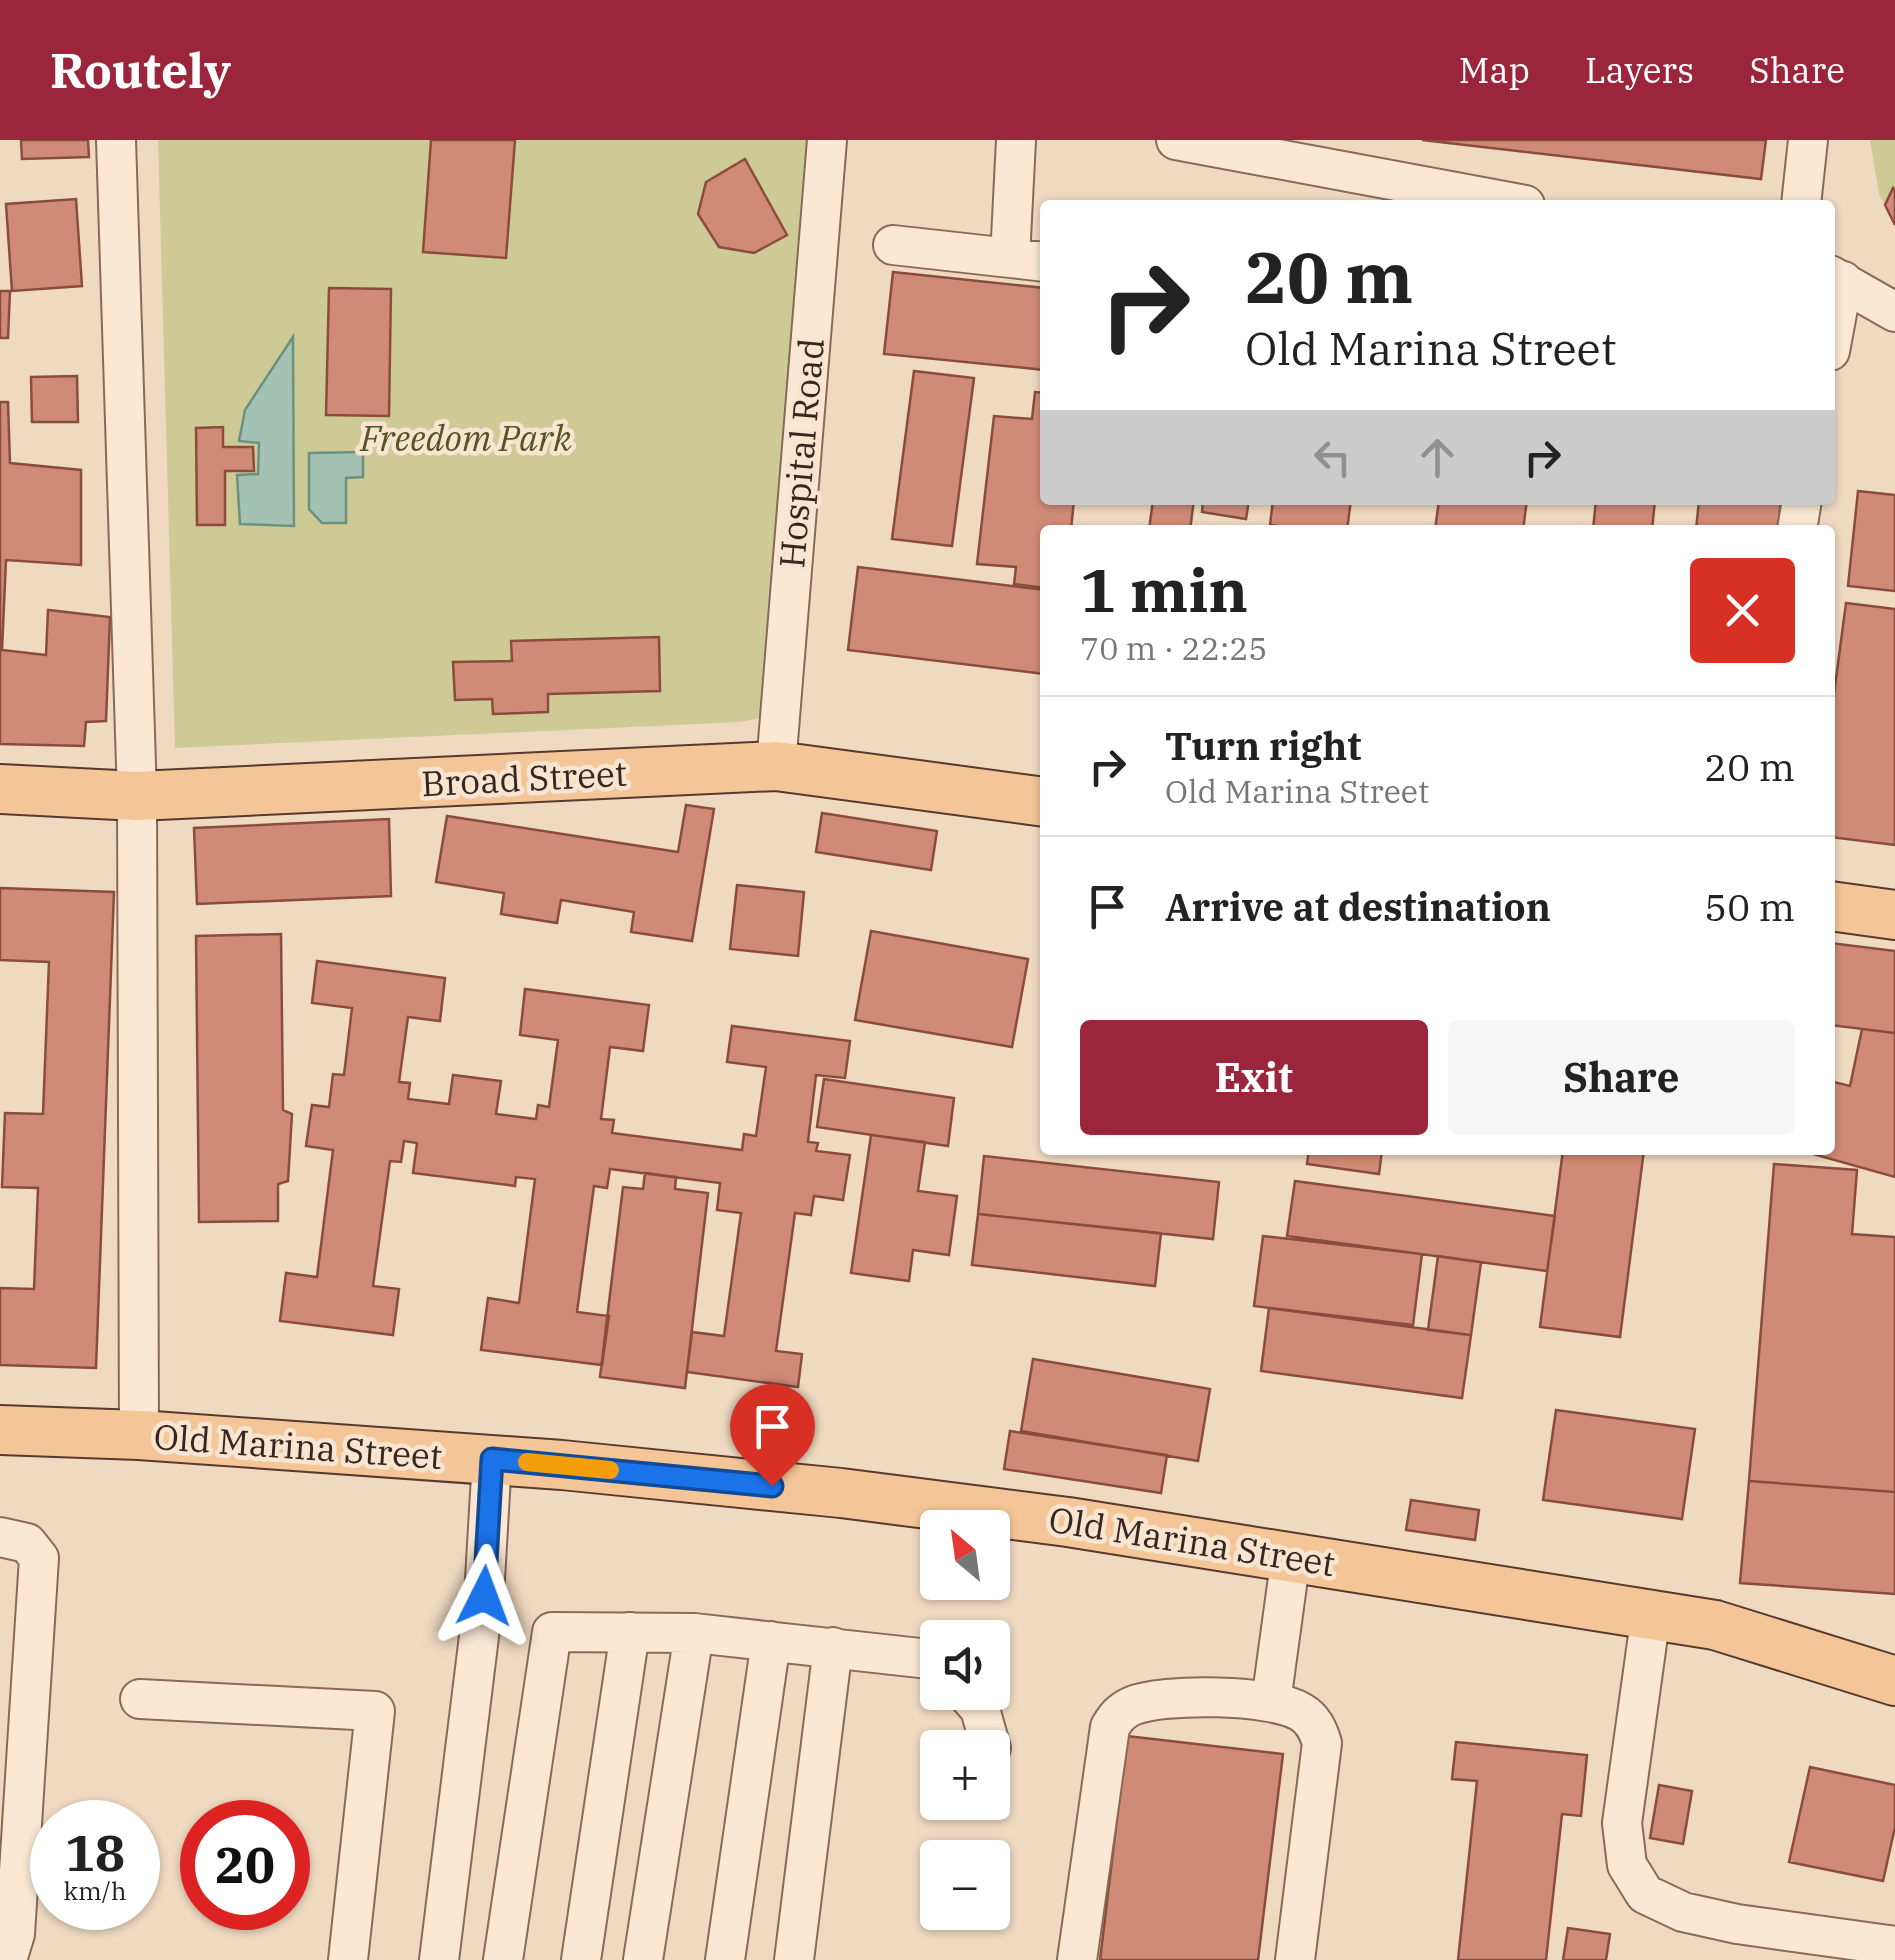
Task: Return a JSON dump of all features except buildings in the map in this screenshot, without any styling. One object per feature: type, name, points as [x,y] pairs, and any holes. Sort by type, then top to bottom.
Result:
[{"type":"main road","name":"Broad Street","points":[[0,789],[138,796],[776,766],[1040,801]]},
{"type":"main road","points":[[1835,907],[1895,915]]},
{"type":"main road","name":"Old Marina Street","points":[[0,1430],[492,1459],[860,1495],[1116,1528],[1715,1625],[1895,1681]]},
{"type":"street","points":[[116,140],[138,796],[140,1436]]},
{"type":"street","name":"Hospital Road","points":[[776,766],[827,140]]},
{"type":"street","points":[[893,246],[1027,260],[1016,140]]},
{"type":"street","points":[[1176,140],[1498,200]]},
{"type":"street","points":[[1802,200],[1808,140]]},
{"type":"street","points":[[1836,278],[1895,312]]},
{"type":"street","points":[[439,1960],[484,1596],[492,1459]]},
{"type":"street","points":[[0,1537],[27,1543],[39,1558],[15,1934],[7,1960]]},
{"type":"street","points":[[1272,1702],[1291,1556]]},
{"type":"street","points":[[1652,1614],[1622,1824],[1627,1864],[1645,1894],[1683,1912],[1737,1924],[1895,1946]]},
{"type":"street","points":[[503,1960],[552,1632],[694,1632],[920,1658]]},
{"type":"street","points":[[581,1960],[630,1632]]},
{"type":"street","points":[[643,1960],[694,1632]]},
{"type":"street","points":[[725,1960],[771,1641]]},
{"type":"street","points":[[794,1960],[833,1647]]},
{"type":"street","points":[[1077,1960],[1110,1727],[1120,1712],[1136,1704],[1213,1696],[1272,1702],[1301,1711],[1317,1726],[1322,1743],[1295,1960]]},
{"type":"street","points":[[140,1699],[375,1712],[348,1960]]},
{"type":"green space","name":"Freedom Park","points":[[158,140],[823,140],[770,704],[761,718],[175,748]]},
{"type":"green space","points":[[1870,140],[1895,140],[1895,225],[1879,194]]},
{"type":"shaded area","points":[[293,337],[294,526],[240,524],[237,475],[258,474],[259,443],[239,441],[245,410]]},
{"type":"shaded area","points":[[363,452],[363,477],[346,478],[346,523],[322,523],[309,509],[309,453]]},
{"type":"slow traffic","points":[[527,1462],[610,1470]]},
{"type":"route","points":[[484,1596],[492,1459],[772,1486]]}]
